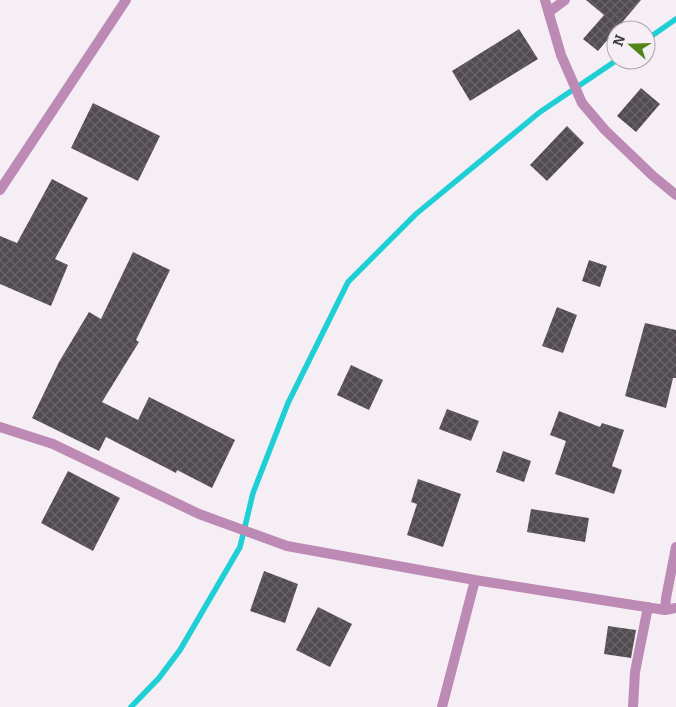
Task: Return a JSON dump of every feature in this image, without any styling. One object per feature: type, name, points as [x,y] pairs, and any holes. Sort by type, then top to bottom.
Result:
[{"type":"street","points":[[0,190],[126,0]]},
{"type":"street","points":[[545,0],[561,55],[582,103],[605,130],[653,176],[676,195]]},
{"type":"street","points":[[549,12],[565,0]]},
{"type":"street","points":[[0,427],[53,444],[198,514],[287,546],[475,580],[671,609],[666,598],[676,547]]},
{"type":"street","points":[[442,707],[475,580]]},
{"type":"street","points":[[633,707],[636,672],[648,607]]},
{"type":"building","points":[[586,0],[641,0],[624,20],[606,20],[606,42],[598,51],[583,39],[604,15]]},
{"type":"building","points":[[519,29],[538,59],[470,101],[452,71]]},
{"type":"building","points":[[641,88],[660,104],[636,132],[617,116]]},
{"type":"building","points":[[93,103],[160,136],[138,181],[71,148]]},
{"type":"building","points":[[567,126],[584,143],[547,181],[530,165]]},
{"type":"building","points":[[52,179],[88,198],[55,259],[68,265],[51,306],[0,284],[0,236],[17,243]]},
{"type":"building","points":[[133,252],[170,270],[136,340],[139,342],[102,402],[138,420],[149,397],[235,440],[212,488],[177,470],[176,473],[106,437],[99,451],[32,418],[59,362],[89,312],[101,319]]},
{"type":"building","points":[[589,260],[607,266],[600,287],[582,281]]},
{"type":"building","points":[[557,307],[577,315],[563,353],[542,346]]},
{"type":"building","points":[[645,323],[676,330],[676,378],[673,378],[666,408],[625,396]]},
{"type":"building","points":[[351,365],[383,380],[369,410],[337,395]]},
{"type":"building","points":[[447,409],[479,421],[471,441],[439,429]]},
{"type":"building","points":[[559,411],[600,427],[602,423],[624,430],[612,466],[622,470],[614,494],[555,474],[566,441],[550,435]]},
{"type":"building","points":[[503,451],[531,461],[524,482],[496,472]]},
{"type":"building","points":[[68,471],[120,498],[93,551],[41,523]]},
{"type":"building","points":[[418,479],[461,494],[443,547],[407,535],[417,504],[411,502]]},
{"type":"building","points":[[531,509],[589,518],[585,542],[527,532]]},
{"type":"building","points":[[264,571],[298,584],[285,623],[250,611]]},
{"type":"building","points":[[318,607],[352,624],[330,667],[296,650]]},
{"type":"building","points":[[608,626],[636,630],[631,658],[604,654]]},
{"type":"waterway","points":[[656,33],[676,19]]},
{"type":"waterway","points":[[131,707],[159,678],[180,650],[240,547],[253,493],[288,403],[348,282],[416,214],[540,112],[606,67]]}]
